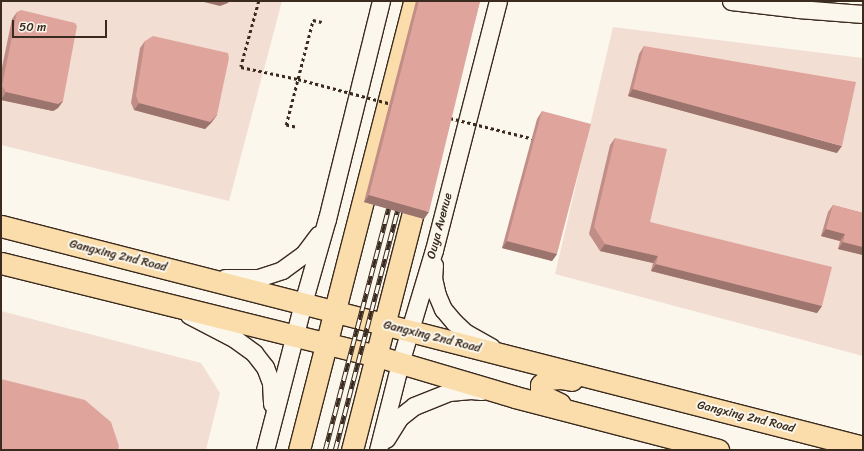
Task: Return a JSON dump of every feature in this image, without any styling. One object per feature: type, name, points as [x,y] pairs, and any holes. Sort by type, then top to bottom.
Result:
[{"type":"main road","points":[[299,450],[414,1]]},
{"type":"main road","points":[[352,450],[424,168]]},
{"type":"main road","name":"Gangxing 2nd Road","points":[[1,226],[863,447]]},
{"type":"main road","points":[[94,286],[160,293],[164,291],[169,283],[167,278],[158,270],[137,261]]},
{"type":"main road","points":[[1,263],[377,356],[515,397],[718,450]]},
{"type":"main road","points":[[610,422],[554,402],[541,393],[541,385],[548,379],[560,378],[632,388]]},
{"type":"street","points":[[265,450],[294,335],[327,219],[381,1]]},
{"type":"street","name":"Ouya Avenue","points":[[380,450],[400,363],[434,250],[498,1]]},
{"type":"street","points":[[731,1],[798,9],[863,14]]},
{"type":"street","points":[[836,1],[863,3]]},
{"type":"street","points":[[200,276],[258,278],[282,270],[303,255],[315,241],[327,219]]},
{"type":"street","points":[[434,250],[433,278],[437,295],[444,309],[454,322],[481,342],[498,351],[524,361]]},
{"type":"street","points":[[158,302],[235,339],[254,353],[266,367],[271,383],[272,404],[269,434]]},
{"type":"street","points":[[380,450],[388,434],[400,417],[414,406],[431,398],[449,392],[470,390],[515,397]]},
{"type":"path","points":[[259,1],[242,67],[298,79],[398,105]]},
{"type":"path","points":[[295,127],[286,125],[313,20],[322,22]]},
{"type":"path","points":[[448,118],[541,141]]},
{"type":"shaded area","points":[[1,1],[282,1],[229,201],[1,145]]},
{"type":"shaded area","points":[[613,27],[863,58],[863,356],[555,274]]},
{"type":"shaded area","points":[[1,311],[201,363],[220,393],[206,450],[1,450]]},
{"type":"building","points":[[419,1],[480,1],[429,212],[369,195]]},
{"type":"building","points":[[21,10],[75,23],[77,26],[63,101],[58,104],[6,92],[2,86],[17,12]]},
{"type":"building","points":[[153,36],[228,53],[229,58],[217,115],[210,122],[139,103],[136,96],[145,41]]},
{"type":"building","points":[[644,46],[856,82],[842,146],[633,89]]},
{"type":"building","points":[[542,111],[591,124],[557,254],[507,241]]},
{"type":"building","points":[[615,138],[667,149],[650,222],[832,267],[822,306],[656,264],[658,256],[605,244],[594,227]]},
{"type":"building","points":[[833,205],[863,213],[863,247],[843,242],[845,234],[826,229]]},
{"type":"building","points":[[1,379],[85,400],[111,422],[119,446],[118,450],[1,450]]},
{"type":"railway","points":[[325,450],[391,198]]},
{"type":"railway","points":[[335,450],[400,200]]}]
